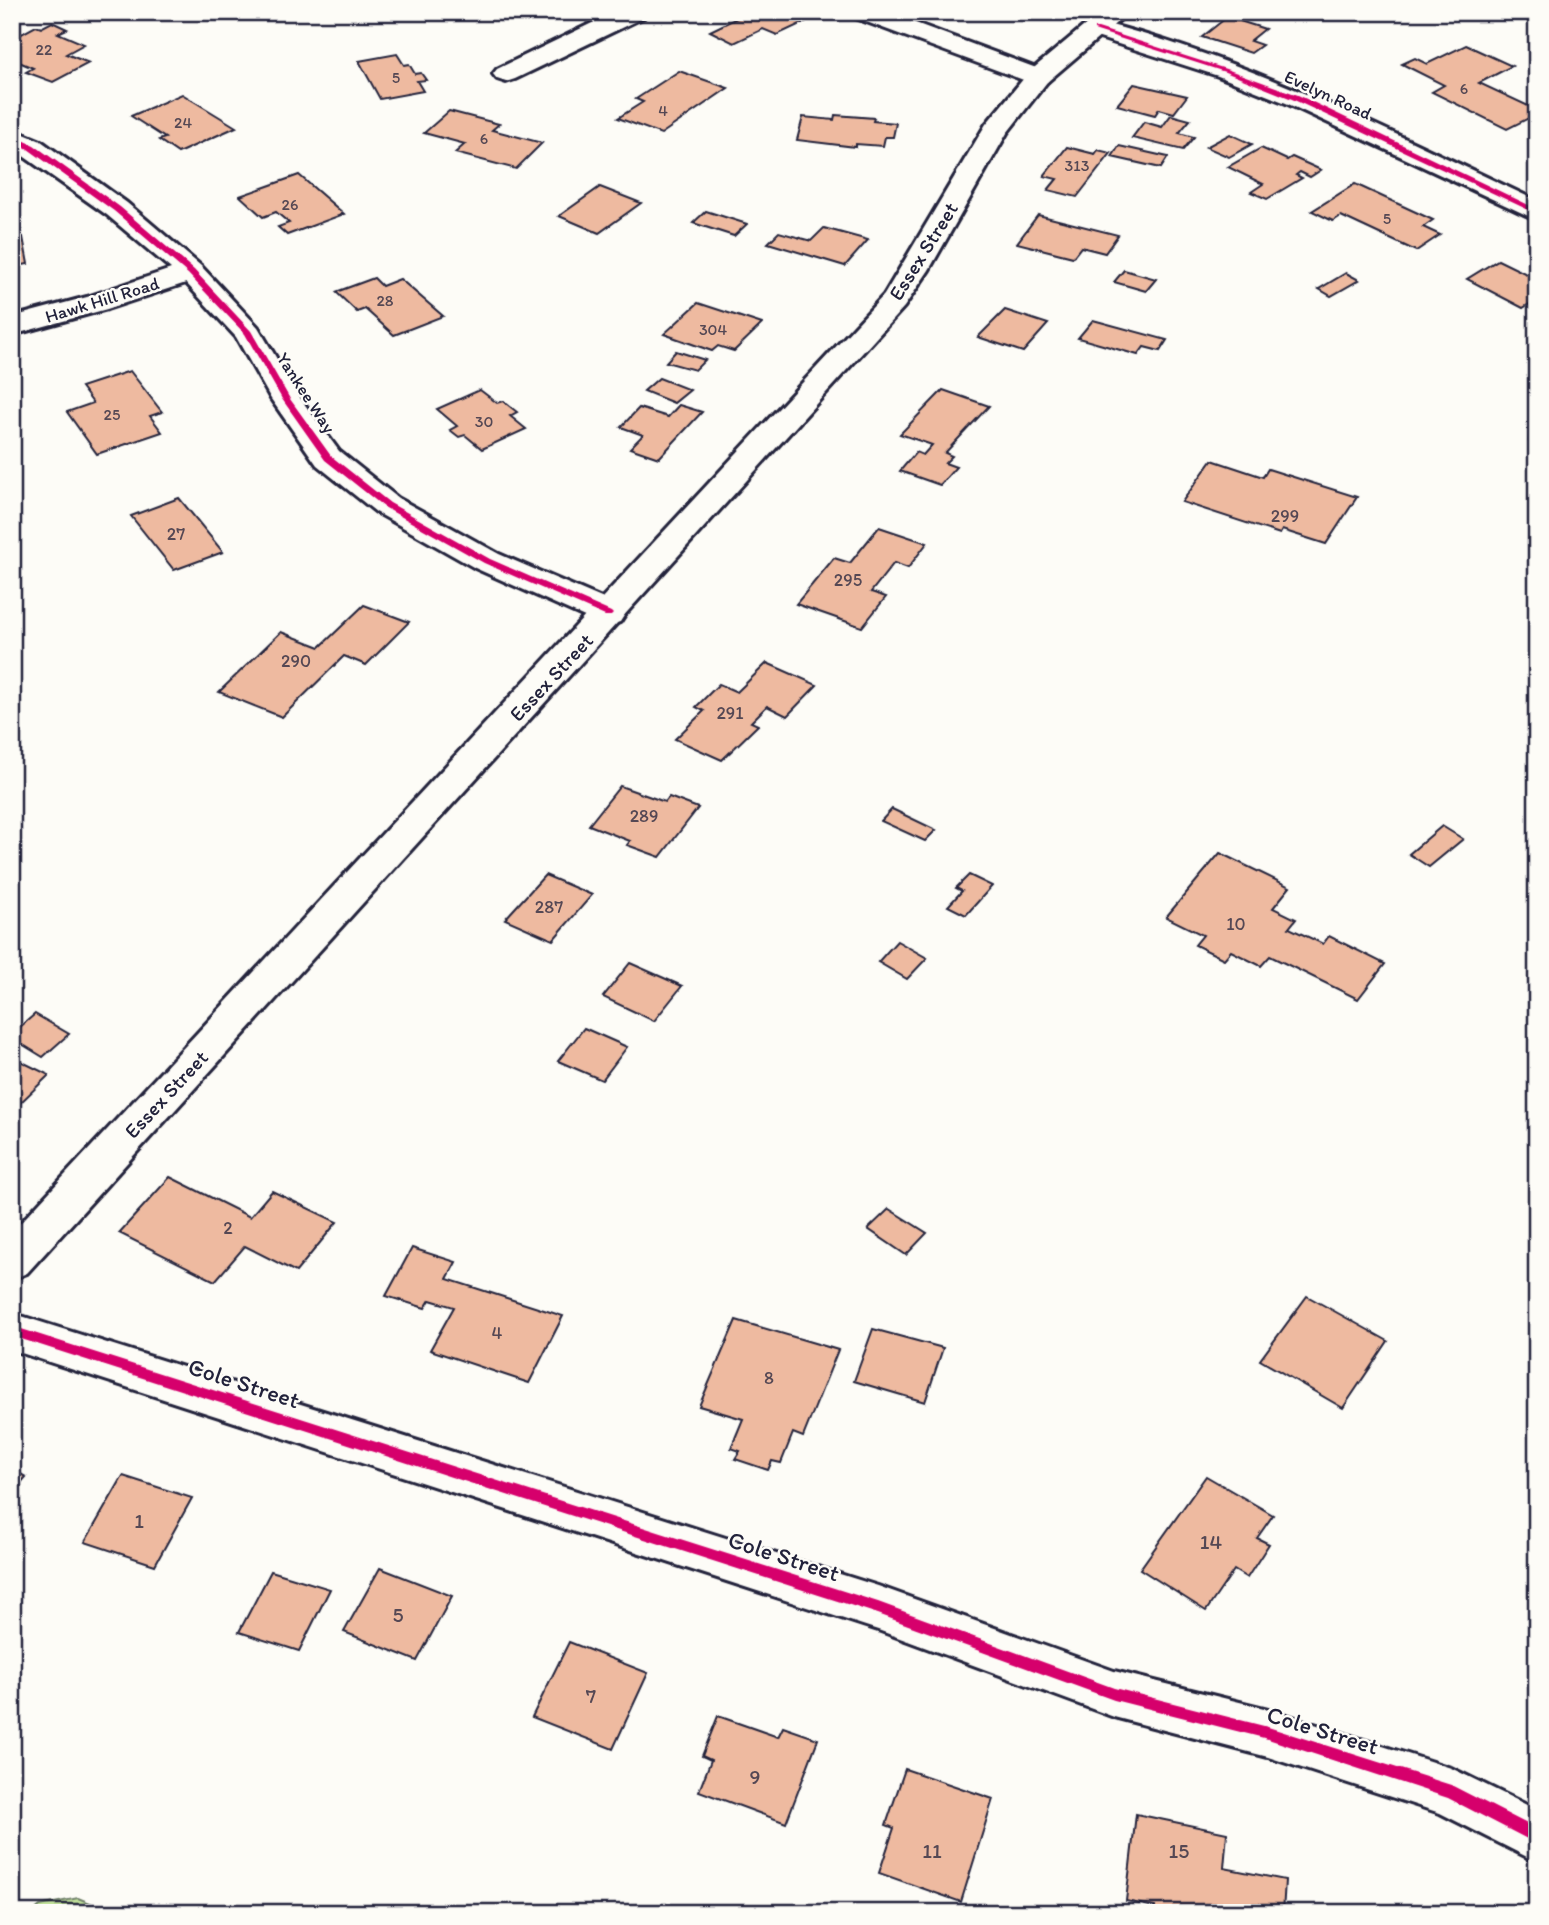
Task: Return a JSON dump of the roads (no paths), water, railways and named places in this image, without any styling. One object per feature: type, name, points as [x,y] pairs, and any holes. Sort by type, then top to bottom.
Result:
[{"type":"street","points":[[506,74],[635,12]]},
{"type":"street","points":[[862,12],[1038,77]]},
{"type":"street","name":"Essex Street","points":[[12,1261],[894,301],[915,270],[995,130],[1038,77],[1107,21]]},
{"type":"street","name":"Evelyn Road","points":[[1107,21],[1295,97],[1537,212]]},
{"type":"street","name":"Yankee Way","points":[[12,137],[31,147],[117,209],[191,272],[247,333],[286,399],[328,457],[338,466],[387,505],[486,561],[608,614]]},
{"type":"street","name":"Hawk Hill Road","points":[[12,326],[97,303],[191,272]]},
{"type":"street","name":"Cole Street","points":[[12,1331],[878,1608],[1114,1694],[1268,1733],[1451,1792],[1537,1837]]}]
